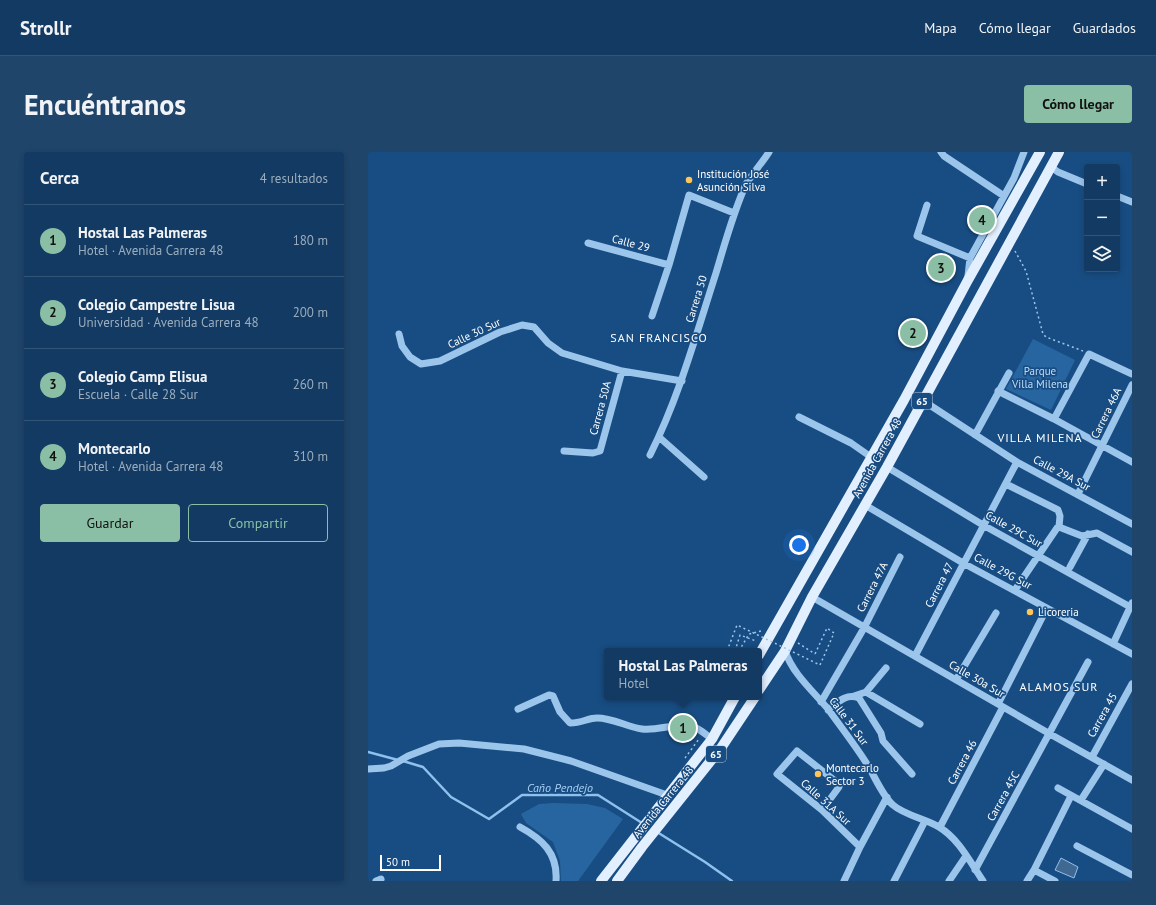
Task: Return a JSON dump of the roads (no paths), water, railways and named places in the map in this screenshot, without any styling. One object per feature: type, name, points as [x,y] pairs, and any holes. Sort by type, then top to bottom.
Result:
[{"type":"main road","name":"Avenida Carrera 48","points":[[762,650],[872,457],[968,280],[1040,152]]},
{"type":"main road","name":"Avenida Carrera 48","points":[[762,686],[785,651],[812,597],[865,505],[1059,152]]},
{"type":"main road","name":"Avenida Carrera 48","points":[[601,881],[712,739],[733,700]]},
{"type":"main road","name":"Avenida Carrera 48","points":[[617,881],[721,748],[752,700]]},
{"type":"street","name":"Carrera 50","points":[[650,455],[682,381],[734,213],[747,182],[762,164],[769,152]]},
{"type":"street","points":[[941,152],[944,156],[1004,196]]},
{"type":"street","points":[[968,280],[970,258],[1014,178],[1024,152]]},
{"type":"street","points":[[1050,166],[1058,172],[1084,183]]},
{"type":"street","points":[[652,316],[669,265],[689,195],[734,213]]},
{"type":"street","points":[[1120,197],[1132,202]]},
{"type":"street","points":[[927,205],[917,236],[970,258]]},
{"type":"street","name":"Calle 29","points":[[588,243],[669,265]]},
{"type":"street","name":"Calle 30 Sur","points":[[399,334],[402,346],[410,357],[421,364],[440,361],[500,332],[522,326],[534,327],[548,343],[562,353],[622,371],[682,381]]},
{"type":"street","points":[[1054,419],[1089,354],[1132,374]]},
{"type":"street","name":"Carrera 50A","points":[[564,451],[593,453],[600,451],[622,371]]},
{"type":"street","points":[[975,435],[1008,373]]},
{"type":"street","name":"Carrera 46A","points":[[1078,494],[1132,385]]},
{"type":"street","points":[[998,391],[1054,419],[1132,462]]},
{"type":"street","name":"Calle 29A Sur","points":[[922,400],[1017,462],[1132,524]]},
{"type":"street","points":[[799,417],[851,444],[872,457]]},
{"type":"street","points":[[659,437],[704,477]]},
{"type":"street","name":"Carrera 47","points":[[915,656],[1017,462]]},
{"type":"street","name":"Calle 29C Sur","points":[[886,467],[983,525],[1131,606]]},
{"type":"street","points":[[1010,486],[1058,510],[1060,516],[1059,528]]},
{"type":"street","name":"Calle 29G Sur","points":[[865,505],[963,563],[1132,654]]},
{"type":"street","points":[[1015,590],[1056,528],[1078,535],[1097,533],[1132,552]]},
{"type":"street","points":[[1070,567],[1088,534]]},
{"type":"street","name":"Carrera 47A","points":[[821,702],[864,628],[900,557]]},
{"type":"street","name":"Calle 30a Sur","points":[[812,597],[1132,780]]},
{"type":"street","points":[[1113,644],[1131,606]]},
{"type":"street","name":"Carrera 46","points":[[940,827],[1047,608]]},
{"type":"street","points":[[956,680],[996,612]]},
{"type":"street","name":"Calle 31 Sur","points":[[785,651],[790,663],[828,710],[867,764],[886,797],[896,807],[940,827],[957,843],[983,881]]},
{"type":"street","name":"Carrera 45C","points":[[975,870],[1088,662]]},
{"type":"street","points":[[828,710],[846,697],[866,692],[886,668]]},
{"type":"street","name":"Carrera 45","points":[[1092,757],[1132,684]]},
{"type":"street","points":[[866,692],[920,724]]},
{"type":"street","points":[[518,708],[549,695],[553,696],[560,712],[570,723],[579,723],[595,718],[607,719],[641,729],[655,730],[690,726],[697,728],[712,739]]},
{"type":"street","points":[[854,696],[859,698],[881,733],[883,741],[912,774]]},
{"type":"street","points":[[368,768],[384,768],[439,744],[459,743],[524,749],[571,762],[665,798]]},
{"type":"street","name":"Calle 31A Sur","points":[[822,810],[840,787],[839,784],[797,751],[778,774],[822,810],[860,847]]},
{"type":"street","points":[[1081,800],[1104,764]]},
{"type":"street","points":[[1058,788],[1132,829]]},
{"type":"street","points":[[1027,881],[1071,796]]},
{"type":"street","points":[[844,881],[886,797]]},
{"type":"street","points":[[894,881],[925,820]]},
{"type":"street","points":[[520,827],[543,841],[552,855],[556,881]]},
{"type":"street","points":[[1077,846],[1132,875]]},
{"type":"street","points":[[949,881],[966,856]]},
{"type":"street","points":[[1034,870],[1056,881]]},
{"type":"waterway","name":"Caño Pendejo","points":[[368,752],[398,760]]},
{"type":"waterway","name":"Caño Pendejo","points":[[403,761],[423,767],[451,797],[489,819],[522,795],[598,795],[642,823]]},
{"type":"waterway","name":"Caño Pendejo","points":[[657,832],[732,881]]},
{"type":"place","name":"Institución José Asunción Silva","points":[[689,180]]},
{"type":"place","name":"Montecarlo","points":[[982,220]]},
{"type":"place","name":"Colegio Camp Elisua","points":[[941,268]]},
{"type":"place","name":"Colegio Campestre Lisua","points":[[913,333]]},
{"type":"place","name":"Licoreria","points":[[1030,612]]},
{"type":"place","name":"Hostal Las Palmeras","points":[[683,728]]},
{"type":"place","name":"Montecarlo Sector 3","points":[[818,774]]},
{"type":"district","name":"SAN FRANCISCO","points":[[659,337]]},
{"type":"district","name":"VILLA MILENA","points":[[1040,437]]},
{"type":"district","name":"ALAMOS SUR","points":[[1059,686]]},
{"type":"park label","name":"Parque Villa Milena","points":[[1040,377]]}]
